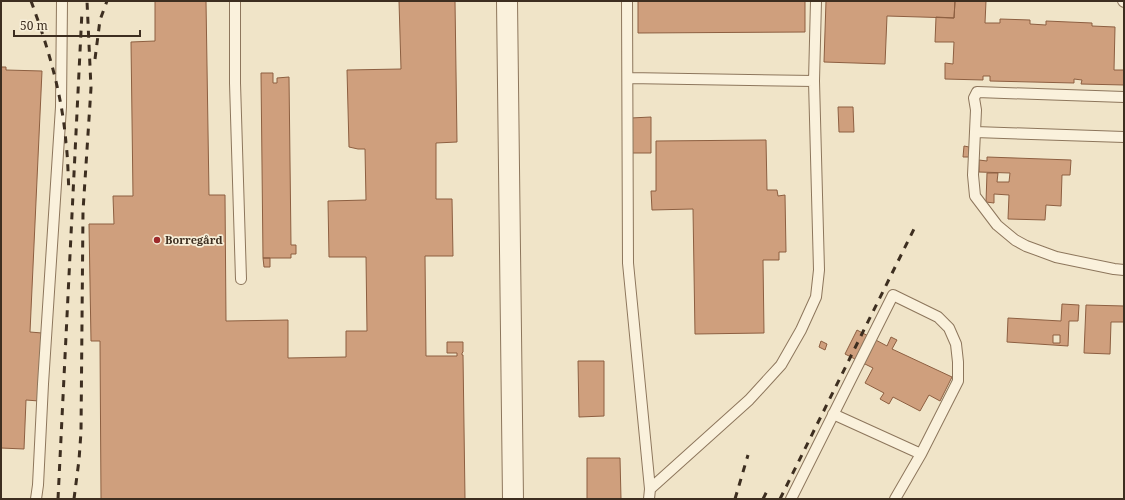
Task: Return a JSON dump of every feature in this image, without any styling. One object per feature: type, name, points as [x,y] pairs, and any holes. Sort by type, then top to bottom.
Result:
[{"type":"street","points":[[507,1],[513,499]]},
{"type":"lane","points":[[36,499],[61,107],[62,1]]},
{"type":"lane","points":[[235,1],[235,83],[241,279]]},
{"type":"lane","points":[[627,1],[628,263],[650,494]]},
{"type":"lane","points":[[650,494],[749,400],[781,365],[802,330],[816,297],[819,270],[814,81],[816,1]]},
{"type":"lane","points":[[628,78],[814,81]]},
{"type":"lane","points":[[1124,97],[977,92],[974,98],[976,110],[973,175],[975,196],[1000,228],[1026,246],[1056,257],[1124,270]]},
{"type":"lane","points":[[975,132],[1124,137]]},
{"type":"lane","points":[[791,499],[893,295],[938,317],[949,328],[956,344],[958,362],[958,381],[921,454],[895,499]]},
{"type":"lane","points":[[833,414],[921,454]]},
{"type":"building","name":"Borregård","points":[[155,1],[206,1],[209,195],[225,195],[226,321],[288,320],[288,358],[346,357],[346,331],[367,331],[366,257],[329,257],[328,201],[366,200],[365,149],[349,147],[347,70],[401,69],[399,1],[455,1],[457,142],[436,143],[436,199],[452,199],[453,256],[425,256],[426,356],[457,356],[457,353],[447,353],[447,342],[463,342],[465,499],[101,499],[100,341],[91,341],[89,224],[114,224],[113,196],[133,196],[131,42],[155,41]]},
{"type":"building","points":[[638,1],[805,1],[805,32],[638,33]]},
{"type":"building","points":[[826,1],[955,1],[954,18],[887,16],[885,64],[824,62]]},
{"type":"building","points":[[955,1],[986,1],[985,23],[1000,23],[1000,19],[1030,20],[1030,24],[1046,25],[1046,21],[1092,23],[1092,26],[1115,27],[1114,70],[1124,70],[1124,85],[1081,84],[1082,80],[1074,79],[1074,83],[990,81],[990,76],[983,76],[983,80],[945,79],[945,63],[953,64],[954,42],[935,42],[936,17],[954,18]]},
{"type":"building","points":[[1,67],[6,67],[6,70],[42,71],[30,332],[42,333],[39,401],[26,400],[24,449],[1,448]]},
{"type":"building","points":[[261,73],[273,73],[273,83],[277,83],[277,78],[289,77],[291,245],[296,245],[296,254],[291,254],[291,258],[263,258]]},
{"type":"building","points":[[838,107],[853,107],[854,132],[839,132]]},
{"type":"building","points":[[651,117],[651,153],[631,153],[631,118]]},
{"type":"building","points":[[766,140],[767,190],[777,190],[778,196],[785,195],[786,252],[779,252],[779,260],[763,260],[764,333],[695,334],[693,209],[652,210],[651,191],[656,191],[656,141]]},
{"type":"building","points":[[964,146],[969,147],[969,157],[963,157]]},
{"type":"building","points":[[987,157],[1071,160],[1070,175],[1062,175],[1061,206],[1046,205],[1045,220],[1008,219],[1009,195],[994,194],[994,203],[986,202],[987,173],[998,173],[997,182],[1009,182],[1010,173],[979,172],[979,160],[987,161]]},
{"type":"building","points":[[263,258],[270,258],[270,267],[264,267]]},
{"type":"building","points":[[1062,304],[1079,305],[1078,321],[1069,321],[1068,346],[1007,342],[1008,318],[1061,321]],"holes":[[[1053,335],[1060,335],[1060,343],[1053,343]]]},
{"type":"building","points":[[1086,305],[1124,306],[1124,322],[1111,322],[1110,354],[1084,353]]},
{"type":"building","points":[[857,330],[887,346],[891,337],[897,340],[892,349],[952,377],[940,401],[929,395],[920,411],[893,397],[889,404],[880,399],[884,393],[865,383],[873,368],[845,354]]},
{"type":"building","points":[[821,341],[827,344],[825,350],[819,347]]},
{"type":"building","points":[[578,361],[604,361],[604,416],[579,417]]},
{"type":"building","points":[[587,458],[620,458],[621,499],[587,499]]},
{"type":"railway","points":[[31,1],[43,36],[58,89],[67,149],[69,192]]},
{"type":"railway","points":[[74,499],[81,432],[83,211],[91,88],[87,1]]},
{"type":"railway","points":[[95,59],[100,20],[107,1]]},
{"type":"railway","points":[[58,499],[82,11]]},
{"type":"railway","points":[[780,499],[914,229]]},
{"type":"railway","points":[[735,499],[748,455]]},
{"type":"railway","points":[[763,499],[767,491]]},
{"type":"place","name":"Borregård","points":[[157,240]]}]
